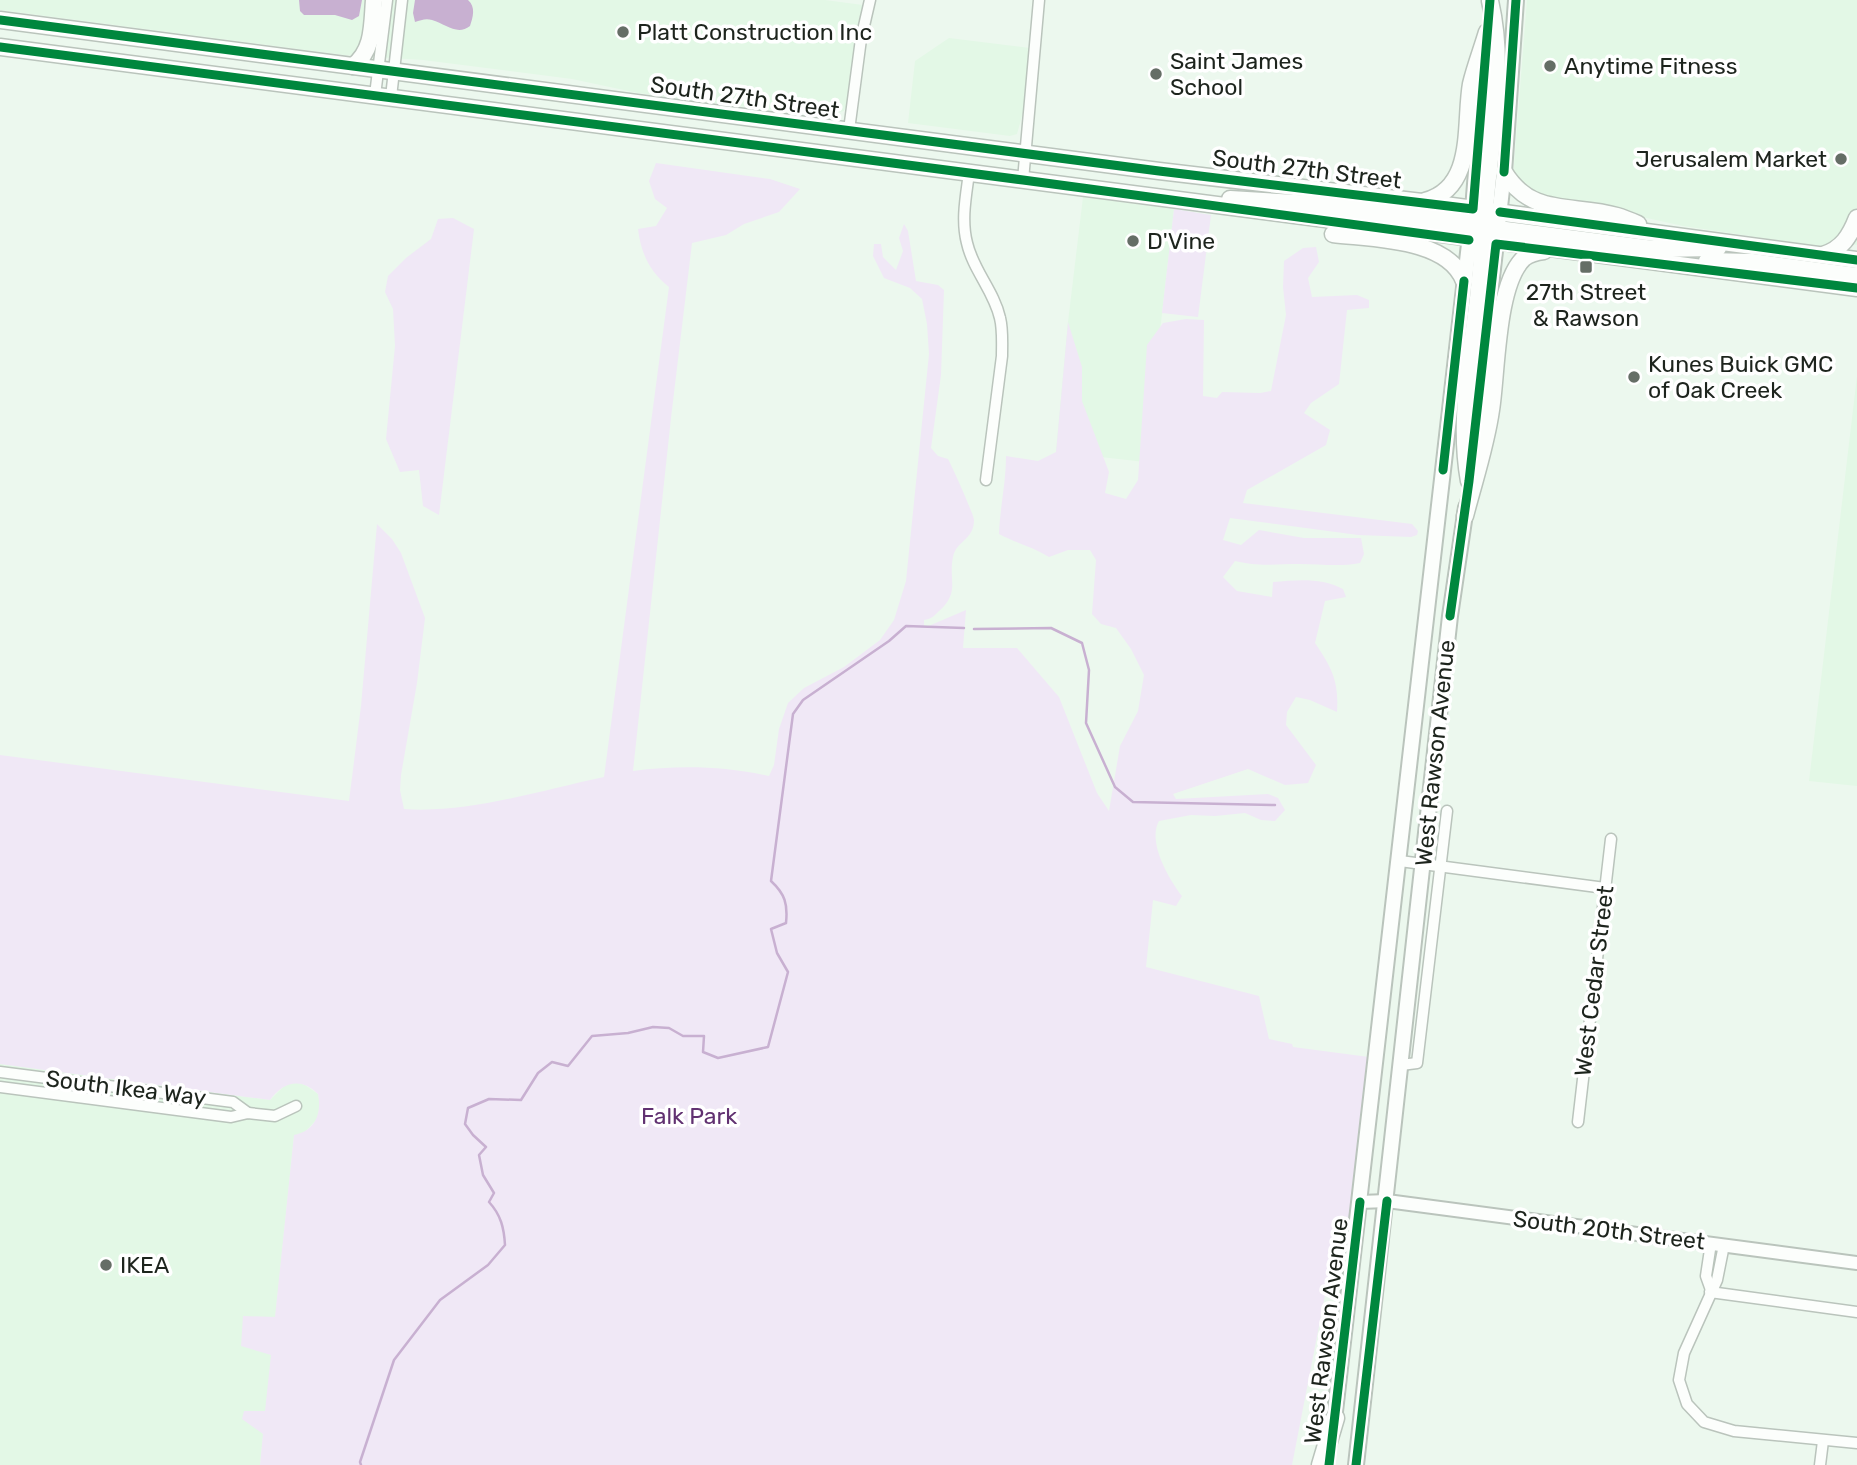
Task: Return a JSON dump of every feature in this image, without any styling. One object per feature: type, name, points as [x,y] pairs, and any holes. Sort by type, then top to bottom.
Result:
[{"type":"highway","points":[[1321,1465],[1335,1419]]},
{"type":"main road","points":[[353,66],[366,55],[369,46],[374,0]]},
{"type":"main road","points":[[1469,481],[1465,458],[1466,399],[1497,74],[1495,23],[1490,0]]},
{"type":"main road","name":"West Rawson Avenue","points":[[1484,226],[1487,32],[1490,0]]},
{"type":"main road","name":"West Rawson Avenue","points":[[1329,1465],[1464,281],[1504,172],[1516,0]]},
{"type":"main road","name":"South 27th Street","points":[[0,20],[1422,202],[1545,251],[1857,288]]},
{"type":"main road","points":[[1422,202],[1446,192],[1460,167],[1467,141],[1471,84],[1487,32]]},
{"type":"main road","name":"South 27th Street","points":[[0,47],[1256,212],[1663,234],[1857,260]]},
{"type":"main road","points":[[1504,172],[1516,189],[1534,201],[1558,208],[1616,215],[1663,234]]},
{"type":"main road","points":[[1181,201],[1216,198],[1330,205],[1653,249],[1706,250],[1734,245]]},
{"type":"main road","points":[[1256,212],[1329,233],[1412,244],[1431,250],[1453,263],[1464,281]]},
{"type":"main road","points":[[1821,256],[1844,243],[1857,218]]},
{"type":"main road","points":[[1465,516],[1491,413],[1503,308],[1508,288],[1516,270],[1526,257],[1545,251]]},
{"type":"main road","points":[[1670,266],[1697,261],[1752,262],[1857,276]]},
{"type":"main road","name":"West Rawson Avenue","points":[[1356,1465],[1450,616],[1469,481]]},
{"type":"main road","points":[[1427,613],[1450,616]]},
{"type":"street","points":[[383,96],[387,0]]},
{"type":"street","points":[[383,96],[386,70],[402,0]]},
{"type":"street","points":[[849,130],[861,39],[870,0]]},
{"type":"street","points":[[1023,180],[1039,0]]},
{"type":"street","points":[[969,173],[964,216],[967,244],[996,305],[1002,336],[1002,356],[986,480]]},
{"type":"street","points":[[1401,1065],[1417,1063],[1447,810]]},
{"type":"street","name":"West Cedar Street","points":[[1578,1122],[1611,839]]},
{"type":"street","points":[[1399,861],[1605,888]]},
{"type":"street","name":"South Ikea Way","points":[[0,1072],[233,1102],[248,1113]]},
{"type":"street","name":"South Ikea Way","points":[[0,1087],[231,1117],[248,1113],[275,1116],[296,1106]]},
{"type":"street","name":"South 20th Street","points":[[1360,1202],[1387,1201],[1857,1263]]},
{"type":"street","points":[[1717,1244],[1717,1280],[1684,1353],[1679,1380],[1687,1404],[1704,1422],[1734,1431],[1857,1443]]},
{"type":"street","points":[[1711,1291],[1857,1312]]},
{"type":"street","points":[[1821,1465],[1823,1441]]},
{"type":"shaded area","points":[[0,0],[825,0],[863,5],[857,27],[847,105],[844,111],[836,113],[755,108],[638,93],[572,79],[423,60],[344,55],[0,10]]},
{"type":"shaded area","points":[[299,0],[362,0],[359,16],[352,20],[335,15],[304,15],[300,11]]},
{"type":"shaded area","points":[[415,0],[468,0],[473,9],[470,26],[456,30],[430,19],[415,22]]},
{"type":"shaded area","points":[[1527,0],[1857,0],[1857,245],[1840,242],[1829,247],[1816,246],[1548,202],[1513,177]]},
{"type":"shaded area","points":[[949,38],[1030,48],[1024,109],[1017,134],[1010,136],[908,123],[915,61]]},
{"type":"shaded area","points":[[1083,197],[1174,209],[1145,462],[1056,452]]},
{"type":"shaded area","points":[[1857,376],[1857,786],[1809,781]]},
{"type":"shaded area","points":[[0,1064],[270,1100],[285,1085],[296,1082],[318,1094],[320,1105],[317,1119],[304,1133],[294,1136],[260,1465],[0,1465]]},
{"type":"green space","name":"Falk Park","points":[[656,163],[770,179],[800,189],[779,212],[744,224],[726,235],[692,243],[633,771],[701,768],[769,776],[774,765],[779,729],[788,703],[804,688],[844,667],[880,640],[894,620],[906,581],[929,354],[922,299],[910,288],[884,278],[873,256],[874,244],[881,244],[883,257],[896,270],[903,251],[899,238],[904,224],[908,231],[916,281],[938,285],[944,290],[941,375],[931,448],[938,456],[948,459],[974,520],[971,532],[953,557],[952,592],[935,615],[924,620],[924,628],[966,610],[963,648],[1017,648],[1059,697],[1097,793],[1109,811],[1120,746],[1138,711],[1144,675],[1131,649],[1116,628],[1101,624],[1092,614],[1096,560],[1090,550],[1068,550],[1049,557],[999,534],[1006,456],[1038,461],[1056,452],[1068,322],[1082,367],[1082,401],[1109,472],[1105,493],[1126,499],[1138,480],[1147,345],[1163,323],[1186,319],[1204,320],[1203,396],[1217,398],[1222,392],[1271,391],[1286,315],[1284,261],[1303,248],[1316,247],[1319,262],[1308,278],[1312,297],[1357,295],[1369,300],[1369,308],[1347,310],[1339,384],[1311,403],[1304,413],[1330,430],[1326,445],[1247,490],[1243,503],[1412,524],[1418,531],[1417,535],[1358,535],[1230,518],[1223,540],[1241,545],[1259,530],[1304,538],[1361,538],[1364,554],[1360,563],[1267,565],[1235,561],[1223,577],[1237,591],[1272,597],[1273,582],[1317,581],[1343,589],[1346,597],[1325,601],[1315,643],[1333,675],[1337,692],[1337,712],[1296,697],[1287,712],[1286,725],[1316,765],[1308,783],[1285,785],[1248,769],[1173,794],[1176,799],[1268,794],[1278,798],[1285,810],[1275,821],[1261,820],[1245,813],[1191,815],[1159,821],[1156,839],[1161,860],[1182,896],[1176,906],[1153,900],[1146,967],[1259,996],[1269,1039],[1292,1044],[1293,1047],[1369,1057],[1349,1218],[1333,1284],[1325,1295],[1292,1465],[260,1465],[263,1434],[242,1419],[244,1411],[265,1411],[271,1355],[241,1346],[243,1316],[275,1317],[294,1135],[312,1126],[318,1115],[318,1094],[305,1085],[292,1084],[281,1089],[270,1100],[0,1064],[0,755],[349,801],[361,706],[377,524],[401,553],[425,618],[401,775],[400,790],[404,809],[428,810],[479,805],[604,777],[669,287],[656,275],[647,261],[638,229],[656,226],[667,208],[655,199],[649,181]]},
{"type":"green space","points":[[1174,209],[1211,215],[1198,317],[1162,313]]},
{"type":"green space","points":[[453,218],[474,229],[439,515],[423,506],[419,470],[400,472],[386,439],[395,346],[393,309],[385,292],[388,276],[431,239],[438,219]]},
{"type":"waterway","points":[[361,1465],[394,1360],[440,1300],[488,1265],[505,1245],[501,1222],[489,1202],[494,1193],[483,1175],[479,1155],[486,1147],[465,1124],[468,1108],[489,1099],[521,1100],[538,1073],[552,1062],[568,1066],[592,1036],[628,1033],[653,1027],[669,1028],[683,1036],[704,1036],[703,1052],[718,1058],[768,1047],[788,972],[777,953],[771,929],[786,923],[786,905],[780,890],[771,881],[793,714],[803,700],[889,641],[906,626],[964,628]]},
{"type":"waterway","points":[[974,629],[1051,628],[1082,643],[1089,670],[1086,723],[1115,787],[1133,802],[1275,805]]},
{"type":"cycle path","points":[[0,20],[1159,171],[1473,209],[1490,0]]},
{"type":"cycle path","points":[[1504,172],[1516,0]]},
{"type":"cycle path","points":[[0,47],[1469,240]]},
{"type":"cycle path","points":[[1500,212],[1857,260]]},
{"type":"cycle path","points":[[1450,616],[1469,481],[1496,244],[1857,288]]},
{"type":"cycle path","points":[[1443,470],[1464,281]]},
{"type":"cycle path","points":[[1356,1465],[1387,1201]]},
{"type":"cycle path","points":[[1329,1465],[1360,1202]]},
{"type":"place","name":"Platt Construction Inc","points":[[623,32]]},
{"type":"place","name":"Anytime Fitness","points":[[1550,66]]},
{"type":"place","name":"Saint James School","points":[[1156,74]]},
{"type":"place","name":"Jerusalem Market","points":[[1841,159]]},
{"type":"place","name":"D'Vine","points":[[1133,241]]},
{"type":"place","name":"27th Street & Rawson","points":[[1586,267]]},
{"type":"place","name":"Kunes Buick GMC of Oak Creek","points":[[1634,377]]},
{"type":"place","name":"IKEA","points":[[106,1265]]}]
